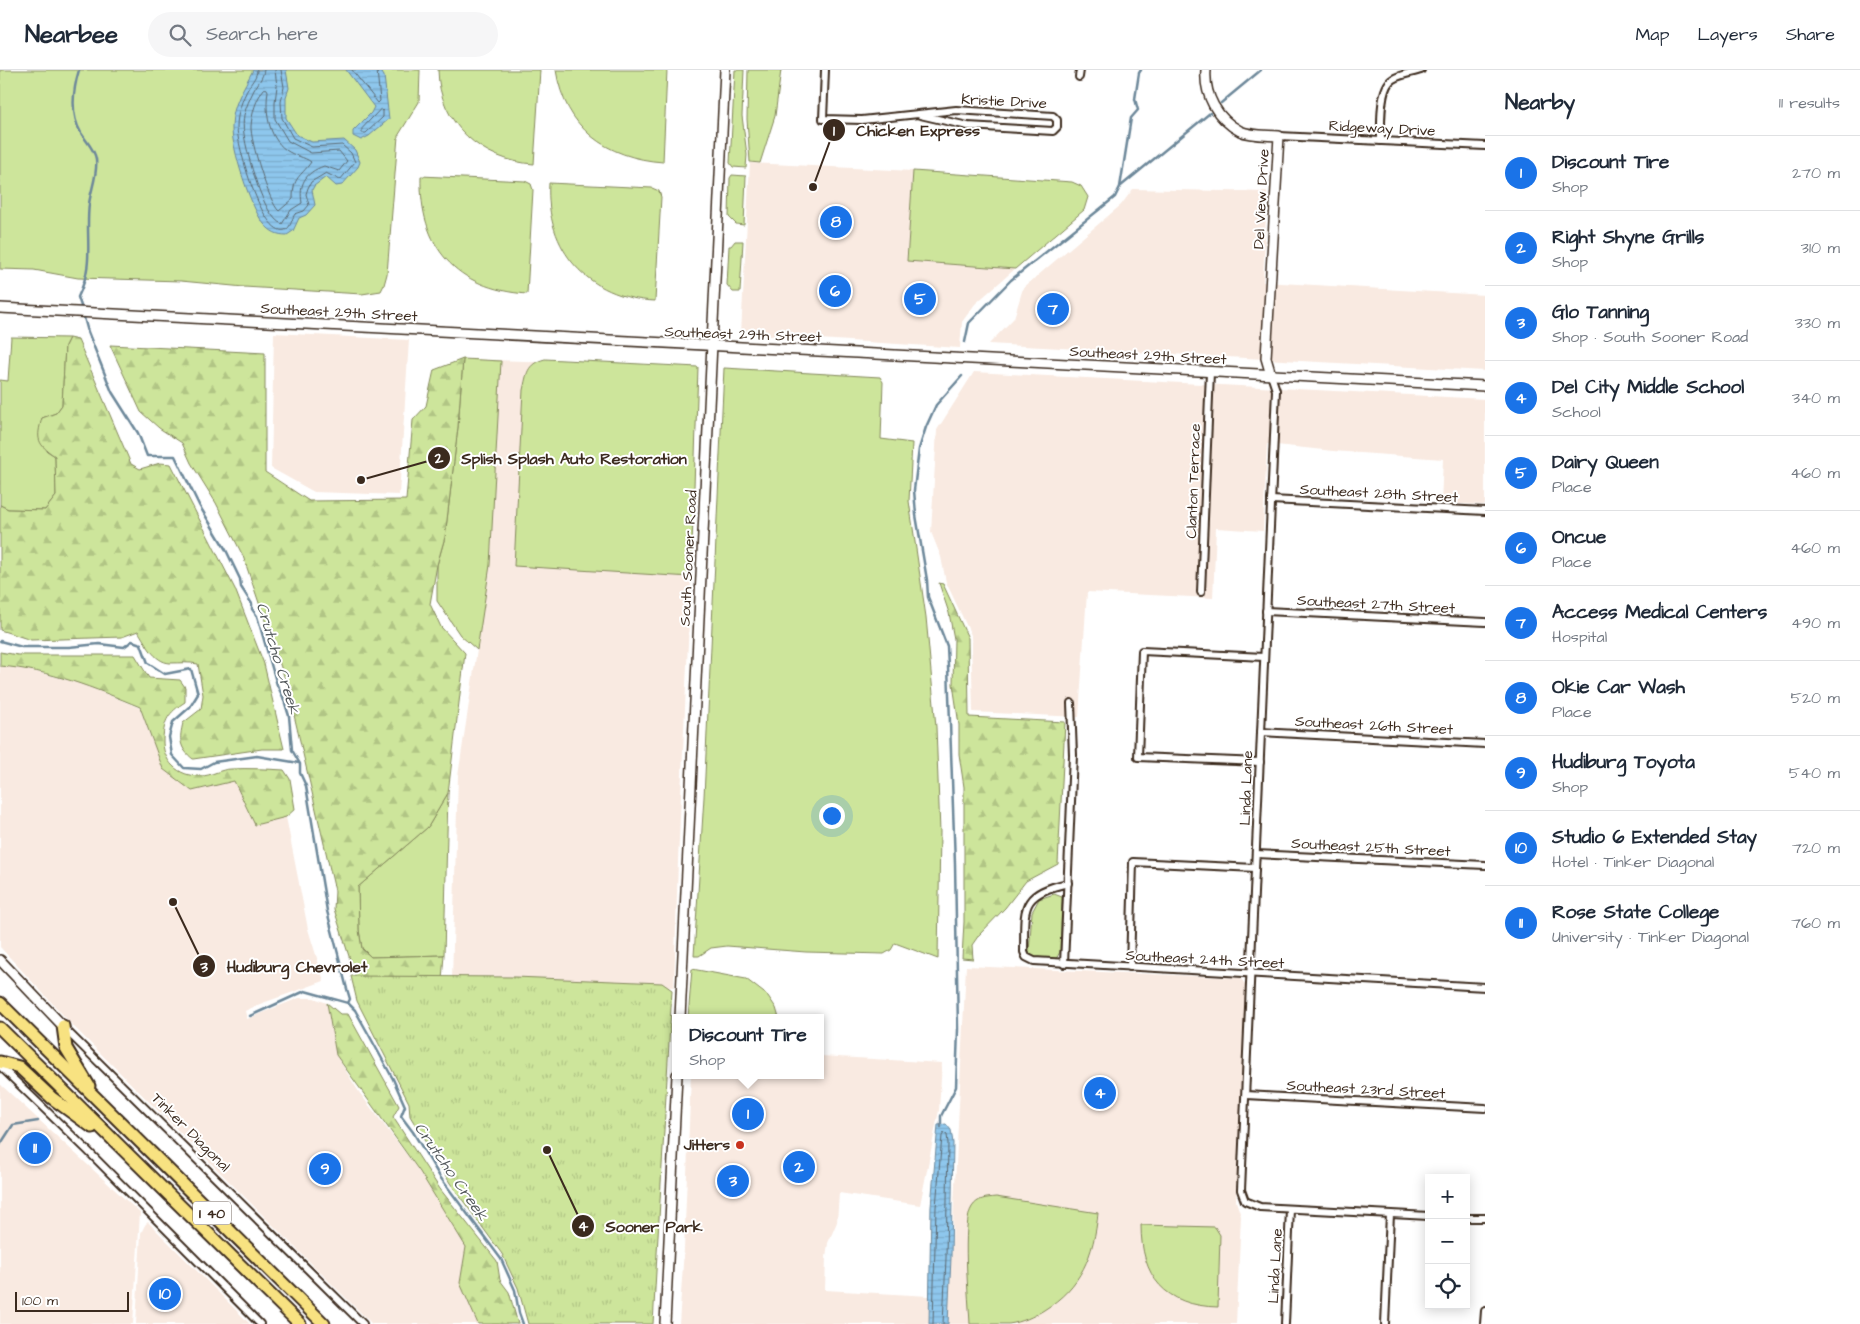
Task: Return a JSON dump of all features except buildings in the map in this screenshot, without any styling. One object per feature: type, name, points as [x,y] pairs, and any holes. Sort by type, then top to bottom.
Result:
[{"type":"highway","name":"I 40","points":[[0,1003],[324,1324]]},
{"type":"highway","points":[[62,1026],[66,1048],[99,1102]]},
{"type":"highway","name":"I 40","points":[[0,1028],[300,1324]]},
{"type":"highway","points":[[0,1062],[19,1067],[52,1098],[124,1151]]},
{"type":"main road","name":"South Sooner Road","points":[[680,1014],[725,70]]},
{"type":"main road","name":"Del View Drive","points":[[1206,70],[1205,81],[1209,97],[1216,110],[1226,122],[1241,131],[1256,135],[1278,136],[1266,358],[1271,375]]},
{"type":"main road","name":"Southeast 29th Street","points":[[0,308],[1485,386]]},
{"type":"main road","name":"Tinker Diagonal","points":[[0,960],[62,1026]]},
{"type":"main road","points":[[665,1324],[677,1079]]},
{"type":"street","name":"Kristie Drive","points":[[825,70],[823,119],[862,120],[956,110],[1053,116],[1057,120],[1057,127],[1053,131],[968,126],[920,115]]},
{"type":"street","points":[[1381,140],[1383,98],[1386,88],[1392,79],[1420,70]]},
{"type":"street","name":"Ridgeway Drive","points":[[1278,136],[1485,146]]},
{"type":"street","name":"Clanton Terrace","points":[[1201,592],[1210,372]]},
{"type":"street","name":"Linda Lane","points":[[1271,375],[1276,390],[1241,1190],[1245,1201],[1260,1207],[1290,1209],[1285,1324]]},
{"type":"street","name":"Southeast 28th Street","points":[[1271,500],[1485,511]]},
{"type":"street","name":"Southeast 27th Street","points":[[1266,611],[1485,622]]},
{"type":"street","points":[[1260,762],[1138,757],[1142,651],[1264,657]]},
{"type":"street","points":[[1064,964],[1073,755],[1071,703]]},
{"type":"street","name":"Southeast 26th Street","points":[[1261,732],[1485,744]]},
{"type":"street","name":"Southeast 25th Street","points":[[1256,854],[1485,865]]},
{"type":"street","points":[[1130,967],[1133,862],[1255,868]]},
{"type":"street","name":"Southeast 24th Street","points":[[1068,883],[1038,893],[1029,901],[1025,912],[1024,952],[1026,957],[1034,961],[1064,964],[1485,987]]},
{"type":"street","name":"Tinker Diagonal","points":[[62,1026],[363,1324]]},
{"type":"street","points":[[0,1066],[87,1150],[260,1324]]},
{"type":"street","name":"Southeast 23rd Street","points":[[1246,1095],[1485,1108]]},
{"type":"street","points":[[1290,1209],[1425,1216]]},
{"type":"street","points":[[1385,1324],[1390,1214]]},
{"type":"street","points":[[1470,1218],[1485,1218]]},
{"type":"street","points":[[1484,1324],[1485,1311]]},
{"type":"shaded area","points":[[750,163],[913,171],[907,261],[1015,269],[975,304],[962,322],[960,348],[741,334]]},
{"type":"shaded area","points":[[1133,189],[1267,192],[1263,282],[1485,295],[1485,371],[989,344],[1014,318],[1023,288],[1121,205]]},
{"type":"shaded area","points":[[274,333],[409,340],[399,495],[314,492],[271,468]]},
{"type":"shaded area","points":[[463,359],[698,367],[674,987],[452,979],[458,776],[477,650],[460,635],[437,601],[437,565],[445,537],[458,427]]},
{"type":"shaded area","points":[[974,372],[1485,399],[1485,505],[1441,503],[1443,459],[1267,444],[1263,531],[1216,528],[1213,598],[1087,592],[1079,717],[973,712],[971,635],[946,582],[941,557],[931,532],[937,430]]},
{"type":"shaded area","points":[[0,666],[17,667],[80,683],[140,708],[163,769],[192,791],[234,781],[255,825],[286,817],[308,929],[324,981],[245,1011],[247,1019],[299,998],[314,998],[327,1003],[336,1055],[359,1092],[420,1172],[466,1247],[460,1283],[478,1324],[372,1324],[76,1029],[0,947]]},
{"type":"shaded area","points":[[966,966],[1240,978],[1246,985],[1236,1201],[1241,1216],[1236,1324],[948,1324]]},
{"type":"shaded area","points":[[824,1056],[942,1063],[939,1110],[920,1205],[839,1193],[837,1222],[828,1243],[826,1257],[825,1290],[929,1296],[929,1324],[679,1324],[691,1079],[824,1079]]},
{"type":"shaded area","points":[[0,1084],[140,1213],[133,1324],[0,1324]]},
{"type":"shaded area","points":[[148,1222],[250,1324],[136,1324],[141,1233]]},
{"type":"green space","points":[[0,70],[420,70],[419,102],[398,136],[387,274],[381,291],[362,294],[181,281],[78,278],[34,270],[0,269]]},
{"type":"green space","points":[[438,70],[540,70],[534,164],[497,156],[467,136],[455,123],[446,107],[440,89]]},
{"type":"green space","points":[[556,70],[667,70],[663,162],[624,154],[606,146],[592,136],[579,124],[568,108]]},
{"type":"green space","points":[[735,70],[744,70],[742,116],[747,155],[746,168],[733,167],[730,163]]},
{"type":"green space","points":[[748,70],[781,70],[775,116],[760,163],[750,162],[747,119]]},
{"type":"green space","points":[[913,171],[1072,182],[1081,186],[1088,197],[1084,210],[1015,269],[907,261]]},
{"type":"green space","points":[[732,175],[746,176],[744,225],[736,224],[729,217],[730,178]]},
{"type":"green space","points":[[421,176],[525,181],[531,184],[533,190],[527,294],[502,290],[480,283],[462,273],[447,260],[435,243],[427,224],[422,201]]},
{"type":"green space","points":[[549,183],[652,188],[659,191],[661,197],[655,301],[631,298],[610,291],[591,280],[575,266],[563,249],[554,229],[550,207]]},
{"type":"green space","points":[[735,241],[743,241],[740,292],[733,292],[727,285],[729,246]]},
{"type":"green space","points":[[11,337],[69,338],[65,346],[62,405],[56,413],[42,418],[47,451],[55,456],[56,496],[45,510],[8,509],[0,505],[0,380],[8,381]]},
{"type":"green space","points":[[69,338],[78,340],[131,464],[140,469],[160,463],[171,464],[235,589],[264,664],[284,749],[262,749],[193,759],[188,755],[181,743],[181,734],[183,723],[201,709],[203,695],[198,664],[164,662],[155,656],[138,631],[122,637],[31,640],[0,630],[0,505],[8,509],[45,510],[56,496],[55,456],[41,444],[39,431],[42,418],[56,413],[62,405],[65,346]]},
{"type":"green space","points":[[110,345],[265,353],[265,472],[309,501],[406,500],[413,420],[426,406],[434,370],[463,359],[458,427],[445,537],[437,565],[430,604],[441,627],[465,653],[448,793],[428,827],[358,887],[359,930],[362,949],[371,957],[444,955],[441,992],[360,991],[334,909],[335,891],[287,685],[243,556],[216,503],[191,463],[182,443],[159,428],[141,412]]},
{"type":"green space","points":[[463,359],[501,361],[490,565],[477,650],[460,635],[437,601],[437,565],[445,537],[458,427]]},
{"type":"green space","points":[[545,359],[698,367],[691,577],[514,566],[523,390],[528,370],[534,364]]},
{"type":"green space","points":[[724,368],[880,377],[883,382],[881,439],[912,443],[909,501],[926,617],[936,727],[940,832],[938,959],[895,943],[891,950],[884,954],[806,952],[727,946],[711,948],[699,956],[694,956],[704,797]]},
{"type":"green space","points":[[939,583],[943,584],[968,638],[969,717],[1065,722],[1058,864],[1026,881],[972,945],[973,959],[962,958],[964,922],[964,787],[959,754],[959,725],[953,684],[954,639],[949,613]]},
{"type":"green space","points":[[0,652],[18,655],[135,655],[149,678],[180,680],[185,687],[185,702],[168,718],[164,732],[163,747],[173,766],[185,774],[193,776],[208,775],[231,769],[284,770],[290,779],[295,809],[286,817],[255,825],[234,781],[192,791],[163,769],[140,707],[89,687],[54,676],[36,671],[0,666]]},
{"type":"green space","points":[[448,793],[444,955],[371,957],[362,948],[359,930],[358,887],[428,827]]},
{"type":"green space","points":[[1054,894],[1062,897],[1060,952],[1056,959],[1034,957],[1029,952],[1032,912],[1039,899]]},
{"type":"green space","points":[[692,969],[746,979],[768,996],[778,1014],[688,1014]]},
{"type":"green space","points":[[351,976],[515,977],[662,983],[672,990],[653,1324],[528,1324],[518,1288],[502,1254],[450,1183],[410,1116],[409,1103],[357,1001]]},
{"type":"green space","points":[[327,1003],[340,1014],[348,1014],[399,1106],[393,1117],[440,1189],[497,1261],[500,1280],[509,1292],[518,1324],[478,1324],[460,1283],[466,1247],[420,1172],[336,1055]]},
{"type":"green space","points":[[996,1197],[1098,1213],[1093,1243],[1089,1256],[1076,1280],[1057,1301],[1044,1310],[1027,1319],[1009,1324],[970,1324],[966,1245],[969,1216],[972,1207],[977,1202],[982,1199]]},
{"type":"green space","points":[[1141,1225],[1215,1227],[1220,1235],[1218,1307],[1184,1301],[1170,1294],[1160,1285],[1151,1274],[1146,1260],[1142,1243]]},
{"type":"water","points":[[253,70],[286,70],[289,88],[286,97],[286,118],[297,135],[312,142],[344,140],[355,150],[360,162],[358,167],[342,185],[336,186],[326,177],[314,186],[312,190],[315,205],[306,215],[299,218],[293,231],[287,235],[277,234],[264,224],[253,205],[238,163],[232,127],[234,111]]},
{"type":"water","points":[[346,70],[380,70],[384,76],[389,119],[369,136],[361,140],[353,136],[353,131],[371,113],[374,107]]},
{"type":"water","points":[[946,1124],[951,1130],[953,1143],[948,1324],[929,1324],[931,1206],[938,1125]]},
{"type":"waterway","name":"Crutcho Creek","points":[[79,70],[74,94],[75,118],[96,159],[95,176],[89,204],[88,262],[83,285],[78,297],[82,309]]},
{"type":"waterway","points":[[965,342],[969,323],[1011,280],[1115,197],[1120,187],[1131,118],[1138,110],[1135,99],[1141,70]]},
{"type":"waterway","points":[[1221,103],[1261,70]]},
{"type":"waterway","points":[[1121,186],[1210,113]]},
{"type":"waterway","name":"Crutcho Creek","points":[[83,314],[88,332],[112,392],[138,433],[147,456],[175,456],[199,505],[226,550],[240,579],[241,587],[252,604],[277,685],[289,716],[292,750],[300,764],[300,773],[306,786],[327,911],[350,999],[348,1003],[355,1010],[393,1079],[405,1106],[401,1116],[440,1177],[501,1259],[515,1290],[523,1324]]},
{"type":"waterway","points":[[941,1127],[941,1116],[956,1087],[958,1029],[955,864],[948,666],[947,646],[928,597],[914,490],[919,449],[926,427],[936,405],[962,376]]},
{"type":"waterway","points":[[0,641],[22,647],[69,647],[99,644],[124,647],[132,641],[141,644],[148,663],[165,674],[191,669],[198,694],[190,707],[173,722],[169,737],[172,755],[184,768],[201,769],[214,762],[257,756],[299,763]]},
{"type":"waterway","points":[[250,1016],[305,991],[348,1003]]},
{"type":"waterway","points":[[0,1145],[13,1125],[38,1121]]},
{"type":"place","name":"Chicken Express","points":[[813,187]]},
{"type":"place","name":"Okie Car Wash","points":[[836,222]]},
{"type":"place","name":"Oncue","points":[[835,291]]},
{"type":"place","name":"Dairy Queen","points":[[920,299]]},
{"type":"place","name":"Access Medical Centers","points":[[1053,309]]},
{"type":"place","name":"Splish Splash Auto Restoration","points":[[361,480]]},
{"type":"place","name":"Hudiburg Chevrolet","points":[[173,902]]},
{"type":"place","name":"Del City Middle School","points":[[1100,1093]]},
{"type":"place","name":"Discount Tire","points":[[748,1114]]},
{"type":"place","name":"Jitters","points":[[740,1145]]},
{"type":"place","name":"Rose State College","points":[[35,1148]]},
{"type":"place","name":"Sooner Park","points":[[547,1150]]},
{"type":"place","name":"Right Shyne Grills","points":[[799,1167]]},
{"type":"place","name":"Hudiburg Toyota","points":[[325,1169]]},
{"type":"place","name":"Glo Tanning","points":[[733,1181]]},
{"type":"place","name":"Studio 6 Extended Stay","points":[[165,1294]]}]
